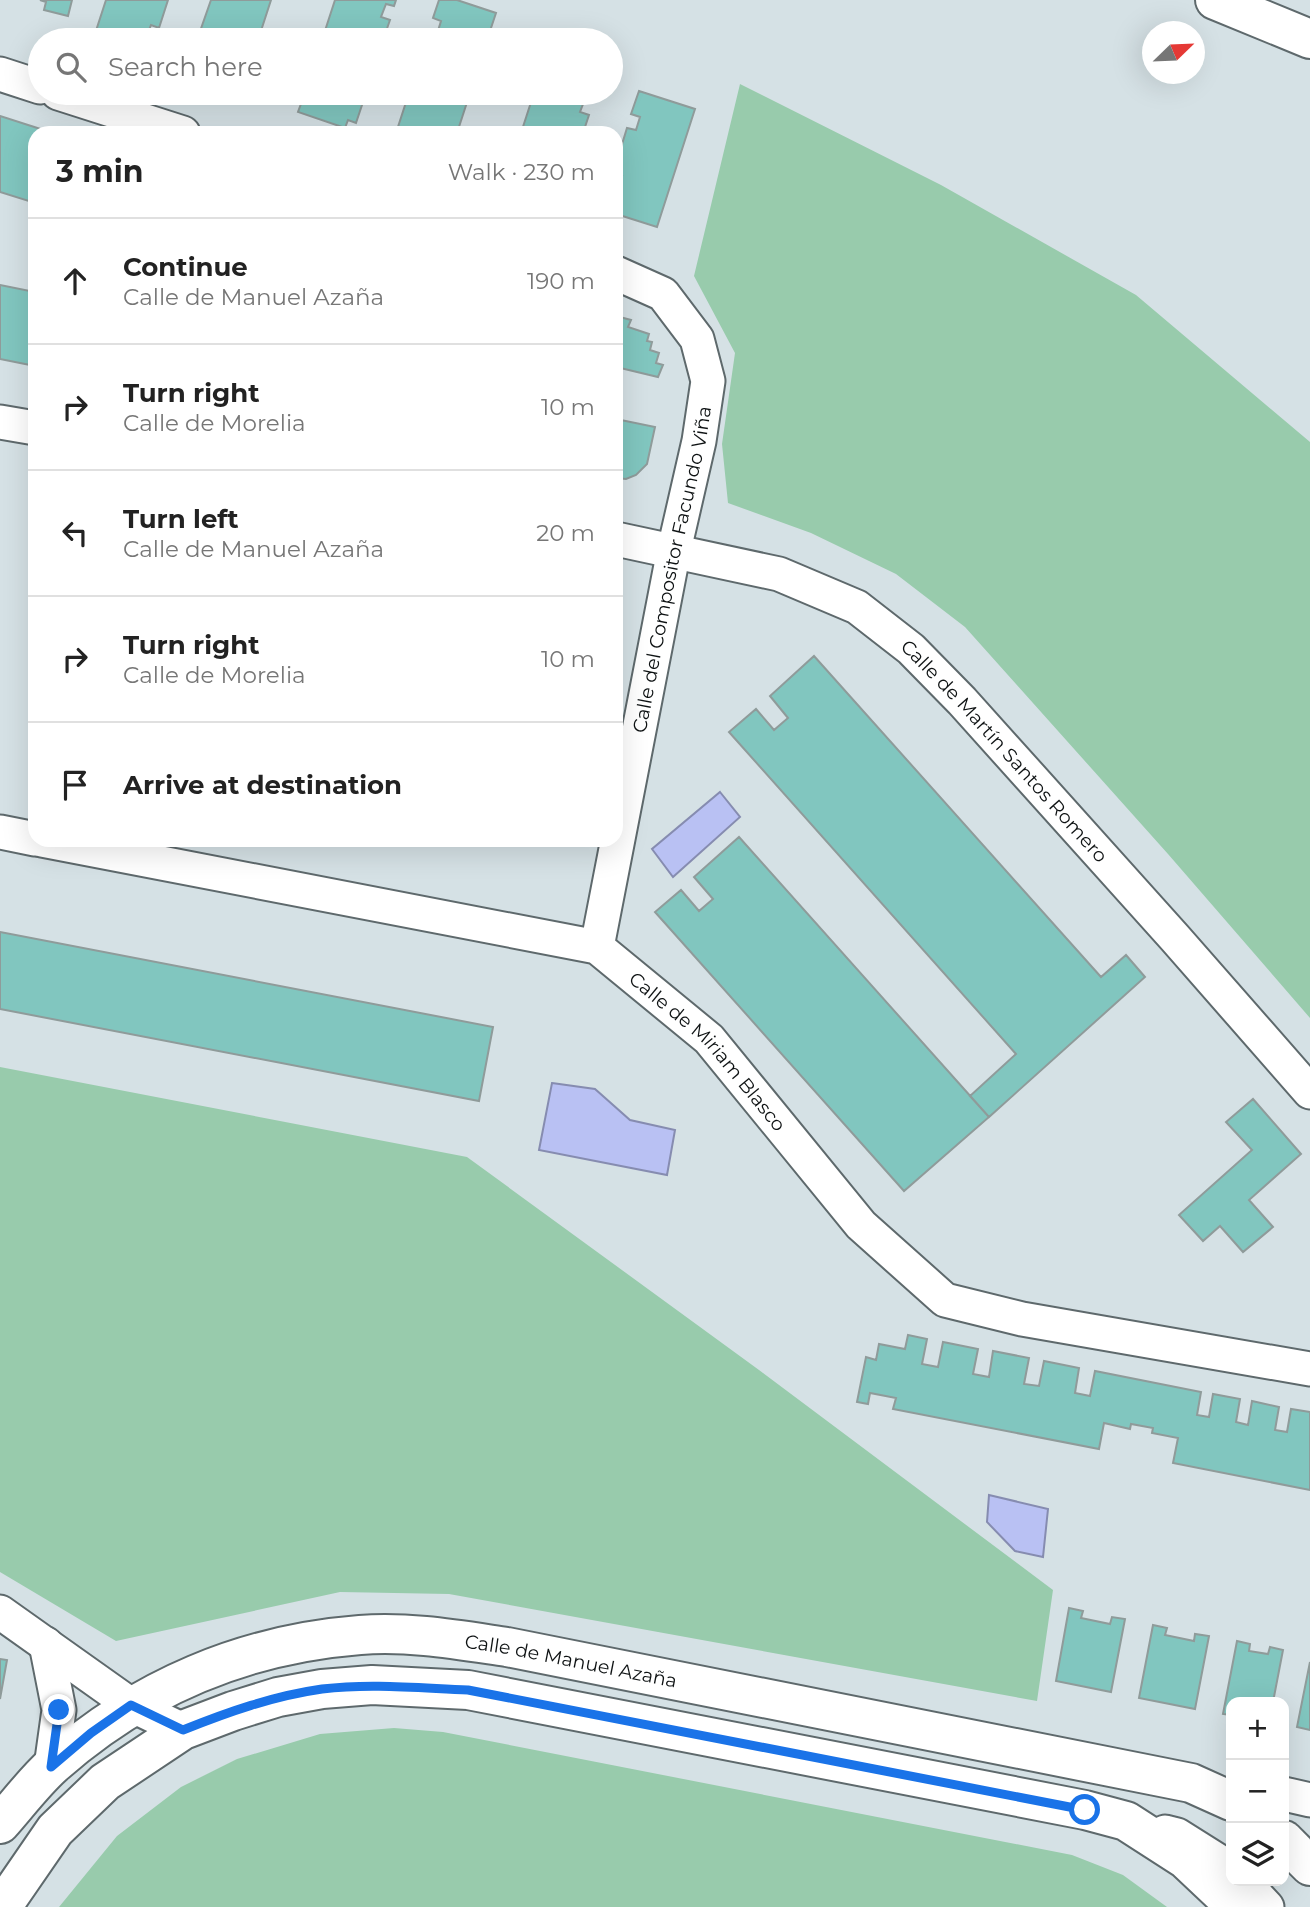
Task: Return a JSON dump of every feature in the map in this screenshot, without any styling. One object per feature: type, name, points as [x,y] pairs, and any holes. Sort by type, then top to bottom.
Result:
[{"type":"main road","points":[[1215,0],[1310,39]]},
{"type":"main road","name":"Calle de Manuel Azaña","points":[[0,1824],[51,1767],[91,1733],[131,1705],[185,1679],[247,1655],[293,1643],[362,1635],[440,1637],[521,1650],[1191,1783],[1226,1799]]},
{"type":"main road","points":[[2,1907],[55,1830],[105,1782],[183,1730],[278,1697],[322,1689],[372,1685],[468,1690],[1085,1810],[1126,1821],[1185,1859],[1250,1893]]},
{"type":"street","points":[[0,74],[28,83]]},
{"type":"street","points":[[96,105],[161,126]]},
{"type":"street","name":"Calle del Compositor Facundo Viña","points":[[623,275],[663,294],[697,339],[708,381],[699,441],[674,550],[623,813]]},
{"type":"street","points":[[0,422],[28,427]]},
{"type":"street","name":"Calle de Martín Santos Romero","points":[[623,540],[779,574],[857,607],[911,649],[962,701],[1310,1092]]},
{"type":"street","points":[[0,832],[28,838]]},
{"type":"street","name":"Calle de Miriam Blasco","points":[[78,847],[597,947],[709,1039],[862,1225],[945,1300],[1022,1319],[1310,1369]]},
{"type":"street","name":"Calle del Compositor Facundo Viña","points":[[597,947],[616,847]]},
{"type":"street","points":[[0,1612],[131,1705],[183,1730]]},
{"type":"street","points":[[46,1644],[59,1710],[51,1767]]},
{"type":"street","name":"Calle de Manuel Azaña","points":[[1191,1783],[1226,1784]]},
{"type":"street","points":[[1289,1795],[1310,1800]]},
{"type":"green space","points":[[740,84],[941,185],[1136,295],[1310,442],[1310,1018],[965,627],[896,574],[811,533],[728,503],[722,444],[735,353],[694,276]]},
{"type":"green space","points":[[0,1067],[467,1157],[759,1370],[1053,1590],[1037,1701],[449,1594],[340,1592],[116,1641],[0,1572]]},
{"type":"green space","points":[[394,1728],[443,1732],[1072,1855],[1123,1875],[1167,1907],[59,1907],[117,1836],[181,1787],[237,1759],[320,1734]]},
{"type":"water","points":[[720,792],[740,817],[673,877],[652,849]]},
{"type":"water","points":[[552,1083],[595,1089],[630,1120],[675,1130],[667,1175],[539,1150]]},
{"type":"water","points":[[989,1495],[1048,1509],[1043,1557],[1015,1551],[987,1522]]},
{"type":"building","points":[[40,0],[72,0],[68,16],[44,10],[46,2]]},
{"type":"building","points":[[106,0],[168,0],[159,28],[151,25],[150,28],[97,28]]},
{"type":"building","points":[[211,0],[271,0],[262,28],[201,28]]},
{"type":"building","points":[[335,0],[396,0],[394,6],[386,4],[381,17],[390,20],[387,28],[326,28]]},
{"type":"building","points":[[439,0],[457,0],[496,13],[491,28],[439,28],[441,21],[433,18]]},
{"type":"building","points":[[639,91],[695,109],[657,227],[623,216],[623,141],[627,128],[636,130],[640,117],[631,114]]},
{"type":"building","points":[[301,105],[362,105],[356,123],[348,120],[346,126],[298,112]]},
{"type":"building","points":[[405,105],[466,105],[459,126],[398,126]]},
{"type":"building","points":[[530,105],[583,105],[580,112],[589,115],[585,126],[523,126]]},
{"type":"building","points":[[0,116],[31,126],[28,126],[28,201],[0,192]]},
{"type":"building","points":[[0,285],[28,291],[28,365],[0,359]]},
{"type":"building","points":[[623,318],[631,320],[628,327],[649,334],[647,341],[652,342],[650,350],[659,353],[656,363],[663,365],[658,377],[623,369]]},
{"type":"building","points":[[623,420],[655,427],[647,464],[636,475],[623,479]]},
{"type":"building","points":[[814,656],[1101,977],[1126,955],[1145,977],[989,1117],[970,1096],[1016,1054],[729,732],[756,709],[774,730],[788,718],[770,696]]},
{"type":"building","points":[[739,837],[989,1117],[904,1191],[655,912],[681,890],[699,911],[713,899],[694,877]]},
{"type":"building","points":[[0,932],[493,1027],[479,1101],[0,1009]]},
{"type":"building","points":[[1253,1099],[1301,1154],[1249,1200],[1273,1227],[1243,1252],[1220,1226],[1203,1241],[1179,1215],[1252,1150],[1226,1122]]},
{"type":"building","points":[[908,1335],[927,1339],[922,1364],[938,1367],[943,1342],[978,1349],[973,1374],[989,1377],[993,1351],[1029,1358],[1024,1384],[1039,1386],[1044,1361],[1079,1368],[1075,1393],[1090,1396],[1095,1371],[1201,1392],[1197,1415],[1209,1417],[1213,1394],[1240,1399],[1236,1422],[1248,1425],[1252,1401],[1279,1407],[1275,1430],[1287,1432],[1291,1409],[1310,1412],[1310,1490],[1173,1463],[1178,1438],[1152,1433],[1153,1428],[1131,1424],[1130,1429],[1104,1423],[1099,1449],[893,1409],[896,1398],[870,1393],[868,1404],[857,1402],[866,1357],[876,1360],[879,1344],[905,1349]]},
{"type":"building","points":[[1069,1608],[1083,1611],[1081,1618],[1110,1624],[1112,1617],[1125,1619],[1111,1692],[1056,1681]]},
{"type":"building","points":[[1153,1625],[1167,1628],[1165,1635],[1194,1641],[1195,1634],[1209,1636],[1195,1709],[1139,1698]]},
{"type":"building","points":[[1237,1641],[1250,1644],[1249,1651],[1268,1654],[1270,1647],[1283,1650],[1274,1697],[1226,1697]]},
{"type":"building","points":[[0,1659],[7,1660],[0,1699]]},
{"type":"building","points":[[1310,1662],[1310,1730],[1297,1727]]},
{"type":"route","points":[[59,1710],[51,1767],[91,1733],[131,1705],[183,1730],[278,1697],[322,1689],[372,1685],[468,1690],[1085,1810]]}]
